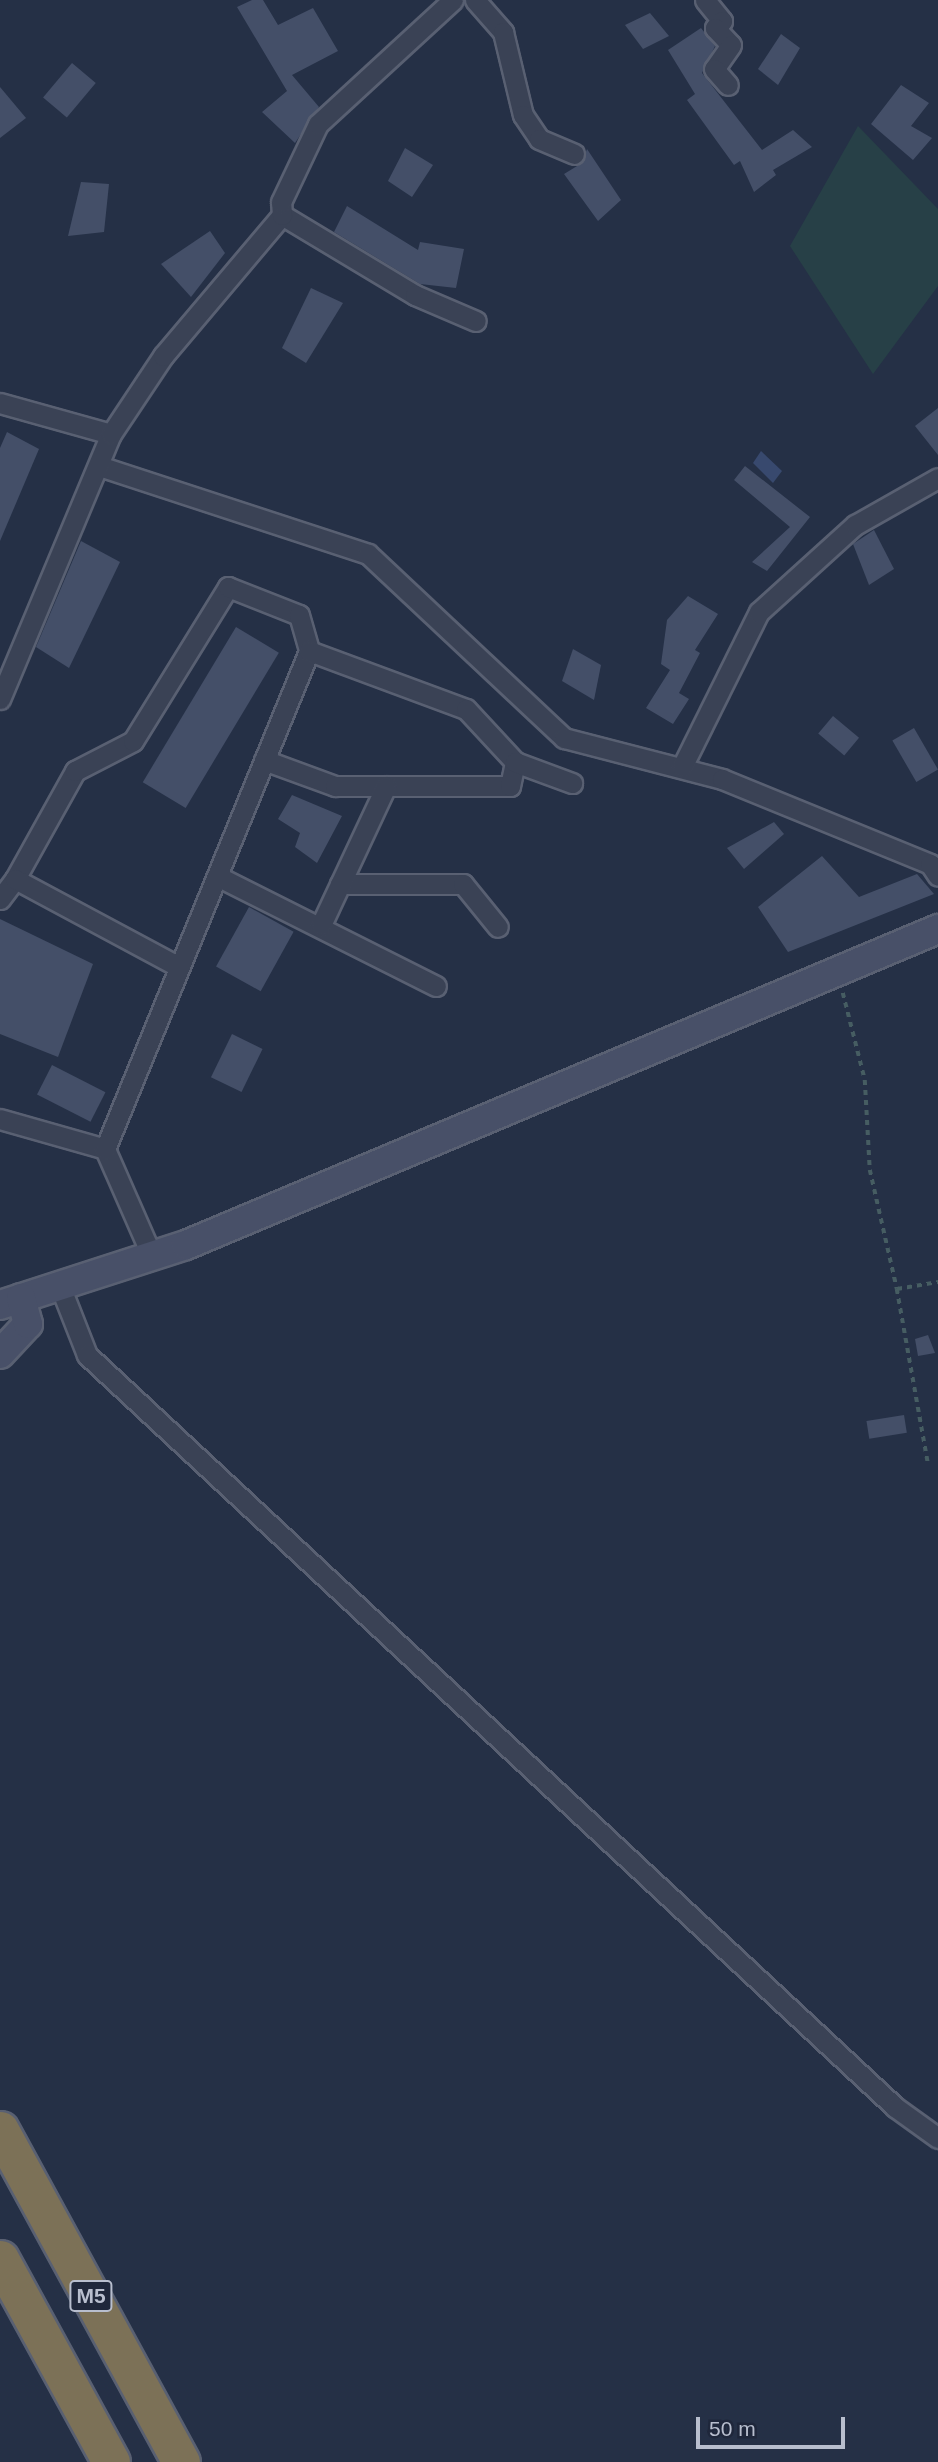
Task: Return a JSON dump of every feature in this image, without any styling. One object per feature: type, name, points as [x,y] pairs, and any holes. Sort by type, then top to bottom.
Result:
[{"type":"highway","name":"M5","points":[[0,2130],[181,2462]]},
{"type":"highway","name":"M5","points":[[0,2259],[111,2462]]},
{"type":"main road","points":[[0,1354],[28,1324],[7,1301],[152,1256],[938,929]]},
{"type":"street","points":[[0,699],[111,434],[163,356],[282,215],[281,202],[318,124],[453,0]]},
{"type":"street","points":[[475,0],[503,32],[523,115],[539,139],[574,154]]},
{"type":"street","points":[[705,0],[722,21],[715,28],[732,45],[714,69],[728,85]]},
{"type":"street","points":[[282,215],[415,295],[476,321]]},
{"type":"street","points":[[0,403],[111,434]]},
{"type":"street","points":[[99,466],[368,554],[564,738],[682,767],[930,864],[938,876]]},
{"type":"street","points":[[682,767],[759,612],[855,526],[938,478]]},
{"type":"street","points":[[0,898],[15,879],[75,771],[133,741],[228,587],[299,615],[309,651],[105,1149],[152,1256]]},
{"type":"street","points":[[309,651],[466,709],[515,762],[572,783]]},
{"type":"street","points":[[264,760],[335,786],[510,786],[515,762]]},
{"type":"street","points":[[321,925],[386,786]]},
{"type":"street","points":[[217,876],[321,925],[436,986]]},
{"type":"street","points":[[15,879],[179,967]]},
{"type":"street","points":[[340,884],[463,884],[498,927]]},
{"type":"street","points":[[0,1119],[105,1149]]},
{"type":"street","points":[[60,1286],[87,1355],[895,2107],[938,2138]]},
{"type":"path","points":[[838,971],[865,1080],[870,1170],[897,1289],[928,1463]]},
{"type":"path","points":[[897,1289],[938,1282]]},
{"type":"green space","points":[[858,126],[938,209],[938,286],[873,374],[790,246]]},
{"type":"water","points":[[761,451],[782,471],[773,483],[753,463]]},
{"type":"building","points":[[252,0],[263,0],[278,25],[313,8],[338,51],[292,75],[319,107],[295,143],[262,112],[287,91],[237,7]]},
{"type":"building","points":[[650,13],[669,36],[643,49],[625,25]]},
{"type":"building","points":[[701,28],[715,46],[702,73],[762,150],[793,130],[812,147],[773,170],[776,175],[754,192],[740,161],[734,165],[687,100],[695,94],[668,50]]},
{"type":"building","points":[[781,34],[800,48],[778,85],[758,69]]},
{"type":"building","points":[[72,63],[96,83],[67,117],[43,97]]},
{"type":"building","points":[[901,85],[929,103],[911,126],[932,138],[913,160],[871,124]]},
{"type":"building","points":[[0,87],[26,118],[0,138]]},
{"type":"building","points":[[405,148],[433,165],[412,197],[388,181]]},
{"type":"building","points":[[587,149],[621,200],[598,221],[564,174],[582,163]]},
{"type":"building","points":[[81,182],[109,184],[104,232],[68,236]]},
{"type":"building","points":[[347,206],[418,250],[420,242],[464,249],[456,288],[420,284],[334,232]]},
{"type":"building","points":[[210,231],[225,253],[191,297],[161,264]]},
{"type":"building","points":[[311,288],[343,303],[306,363],[282,348]]},
{"type":"building","points":[[938,408],[938,455],[915,426]]},
{"type":"building","points":[[7,432],[39,449],[0,541],[0,448]]},
{"type":"building","points":[[745,466],[810,517],[767,571],[752,562],[790,527],[734,480]]},
{"type":"building","points":[[874,530],[894,569],[869,585],[853,544]]},
{"type":"building","points":[[81,541],[120,562],[69,668],[36,647]]},
{"type":"building","points":[[688,596],[718,614],[695,650],[700,653],[679,693],[689,699],[673,724],[646,708],[670,670],[661,664],[667,620]]},
{"type":"building","points":[[236,627],[279,653],[186,808],[143,782]]},
{"type":"building","points":[[573,649],[601,665],[594,700],[562,681]]},
{"type":"building","points":[[833,716],[859,738],[844,755],[818,734]]},
{"type":"building","points":[[914,728],[938,770],[916,782],[892,740]]},
{"type":"building","points":[[292,795],[342,816],[317,863],[295,847],[300,833],[278,819]]},
{"type":"building","points":[[774,822],[784,834],[744,869],[727,848]]},
{"type":"building","points":[[822,856],[859,897],[917,874],[934,894],[788,952],[758,907]]},
{"type":"building","points":[[249,907],[294,932],[261,991],[216,966]]},
{"type":"building","points":[[0,919],[93,964],[58,1057],[0,1034]]},
{"type":"building","points":[[232,1034],[263,1049],[242,1092],[211,1077]]},
{"type":"building","points":[[52,1065],[105,1092],[90,1122],[37,1094]]},
{"type":"building","points":[[928,1335],[935,1353],[918,1356],[915,1339]]},
{"type":"building","points":[[904,1415],[907,1433],[869,1439],[866,1421]]}]
